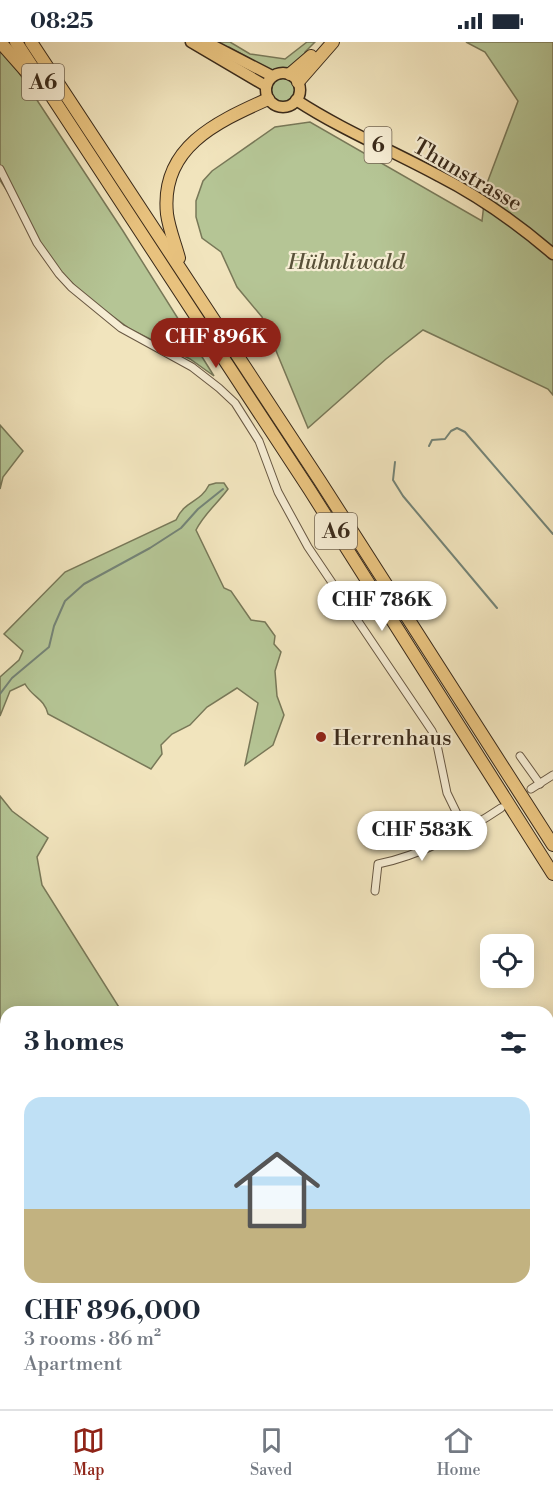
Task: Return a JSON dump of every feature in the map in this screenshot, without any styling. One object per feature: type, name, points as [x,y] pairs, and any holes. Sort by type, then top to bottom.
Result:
[{"type":"highway","points":[[0,42],[25,68],[47,100],[69,122]]},
{"type":"highway","name":"A6","points":[[16,42],[303,480],[553,874]]},
{"type":"highway","name":"A6","points":[[30,42],[366,552],[553,845]]},
{"type":"highway","points":[[294,78],[324,42]]},
{"type":"highway","points":[[294,78],[333,42]]},
{"type":"highway","points":[[184,273],[167,214],[168,189],[177,162],[194,141],[212,126],[268,99]]},
{"type":"main road","points":[[191,42],[266,86]]},
{"type":"main road","points":[[206,42],[272,76]]},
{"type":"main road","points":[[281,72],[294,78],[300,92],[292,104],[282,107],[268,99],[266,86],[272,76],[281,72]]},
{"type":"main road","name":"Thunstrasse","points":[[296,100],[346,130],[466,191],[507,217],[553,254]]},
{"type":"street","points":[[0,169],[37,243],[58,274],[84,299],[121,327],[181,359],[208,378],[231,399],[259,441],[278,492],[299,533],[432,731],[449,800],[465,830]]},
{"type":"street","points":[[520,756],[540,784]]},
{"type":"street","points":[[531,789],[553,775]]},
{"type":"street","points":[[375,891],[378,864],[395,860],[465,830],[501,808]]},
{"type":"green space","points":[[212,42],[230,42],[250,54],[285,59],[307,42],[315,42],[305,52],[305,59],[291,67],[274,70],[252,64],[249,58],[229,47],[225,49]]},
{"type":"green space","name":"Hühnliwald","points":[[466,42],[553,42],[553,395],[548,389],[423,330],[386,359],[308,428],[262,317],[237,287],[221,252],[202,238],[196,217],[196,201],[203,181],[212,171],[275,127],[310,122],[482,221],[486,186],[518,101],[485,52]]},
{"type":"green space","points":[[0,52],[10,59],[123,231],[214,376],[190,359],[130,329],[84,295],[57,268],[0,180]]},
{"type":"green space","points":[[283,76],[292,80],[296,89],[292,98],[283,102],[274,98],[270,89],[274,80]]},
{"type":"green space","points":[[0,425],[23,451],[3,477],[0,489]]},
{"type":"green space","points":[[224,483],[228,489],[196,530],[224,588],[231,591],[251,620],[265,622],[275,636],[274,644],[281,652],[275,671],[277,696],[284,715],[273,745],[245,765],[258,703],[237,688],[207,707],[190,725],[172,734],[161,745],[162,754],[151,769],[48,714],[41,701],[25,684],[10,691],[0,716],[0,677],[19,660],[23,651],[4,634],[65,572],[176,520],[180,513],[209,485]]},
{"type":"green space","points":[[0,796],[12,811],[48,838],[37,857],[42,885],[118,1006],[0,1006]]},
{"type":"waterway","points":[[429,446],[432,440],[445,439],[451,431],[457,428],[465,432],[553,534]]},
{"type":"waterway","points":[[395,462],[393,480],[403,496],[497,608]]},
{"type":"waterway","points":[[0,694],[12,678],[49,647],[54,626],[65,601],[84,584],[150,548],[181,528],[198,509],[223,489]]},
{"type":"place","name":"Herrenhaus","points":[[321,737]]}]
